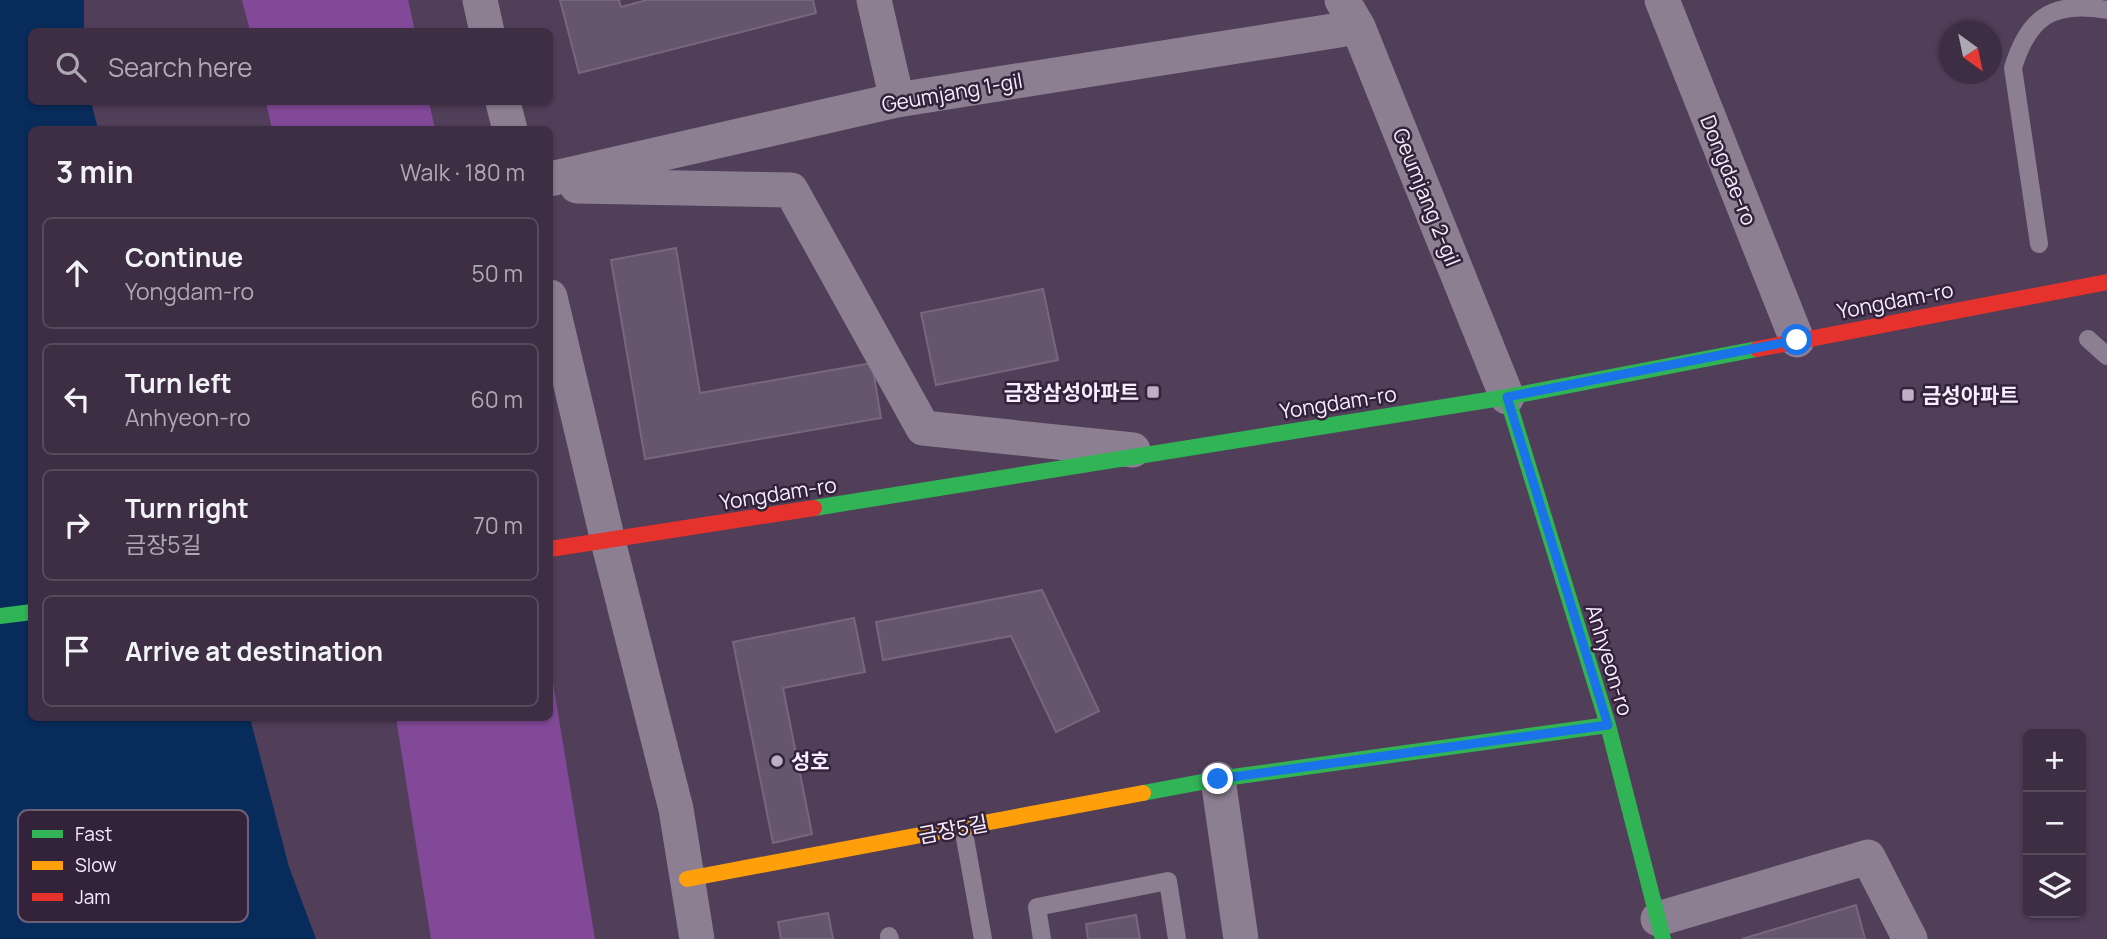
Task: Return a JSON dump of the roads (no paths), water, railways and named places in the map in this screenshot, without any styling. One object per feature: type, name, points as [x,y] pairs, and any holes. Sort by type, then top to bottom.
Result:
[{"type":"main road","name":"Yongdam-ro","points":[[553,549],[1507,397],[2107,282]]},
{"type":"main road","name":"Anhyeon-ro","points":[[1507,397],[1608,725],[1661,929]]},
{"type":"main road","points":[[0,616],[28,612]]},
{"type":"main road","name":"금장5길","points":[[687,879],[1218,779],[1608,725]]},
{"type":"street","points":[[480,0],[486,28]]},
{"type":"street","points":[[874,0],[898,100]]},
{"type":"street","name":"Dongdae-ro","points":[[1662,0],[1797,340]]},
{"type":"street","name":"Geumjang 1-gil","points":[[553,178],[898,100],[1350,13]]},
{"type":"street","name":"Geumjang 2-gil","points":[[1350,13],[1507,397]]},
{"type":"street","points":[[504,105],[509,126]]},
{"type":"street","points":[[553,186],[791,190],[923,428],[1157,453]]},
{"type":"street","points":[[553,310],[676,809],[697,939]]},
{"type":"street","points":[[1218,779],[1241,939]]},
{"type":"street","points":[[1661,929],[1868,857],[1910,939]]},
{"type":"lane","points":[[2039,244],[2013,68],[2019,47],[2029,28],[2043,14],[2059,7],[2080,4],[2107,10]]},
{"type":"lane","points":[[2088,339],[2107,356]]},
{"type":"lane","points":[[964,827],[983,939]]},
{"type":"lane","points":[[1042,939],[1037,907],[1168,881],[1177,939]]},
{"type":"water","points":[[0,0],[84,0],[84,28],[28,28],[28,105],[92,105],[97,126],[28,126],[28,721],[251,721],[289,867],[316,939],[0,939]]},
{"type":"place","name":"금장삼성아파트","points":[[1153,392]]},
{"type":"place","name":"금성아파트","points":[[1908,395]]},
{"type":"place","name":"성호","points":[[777,761]]}]
